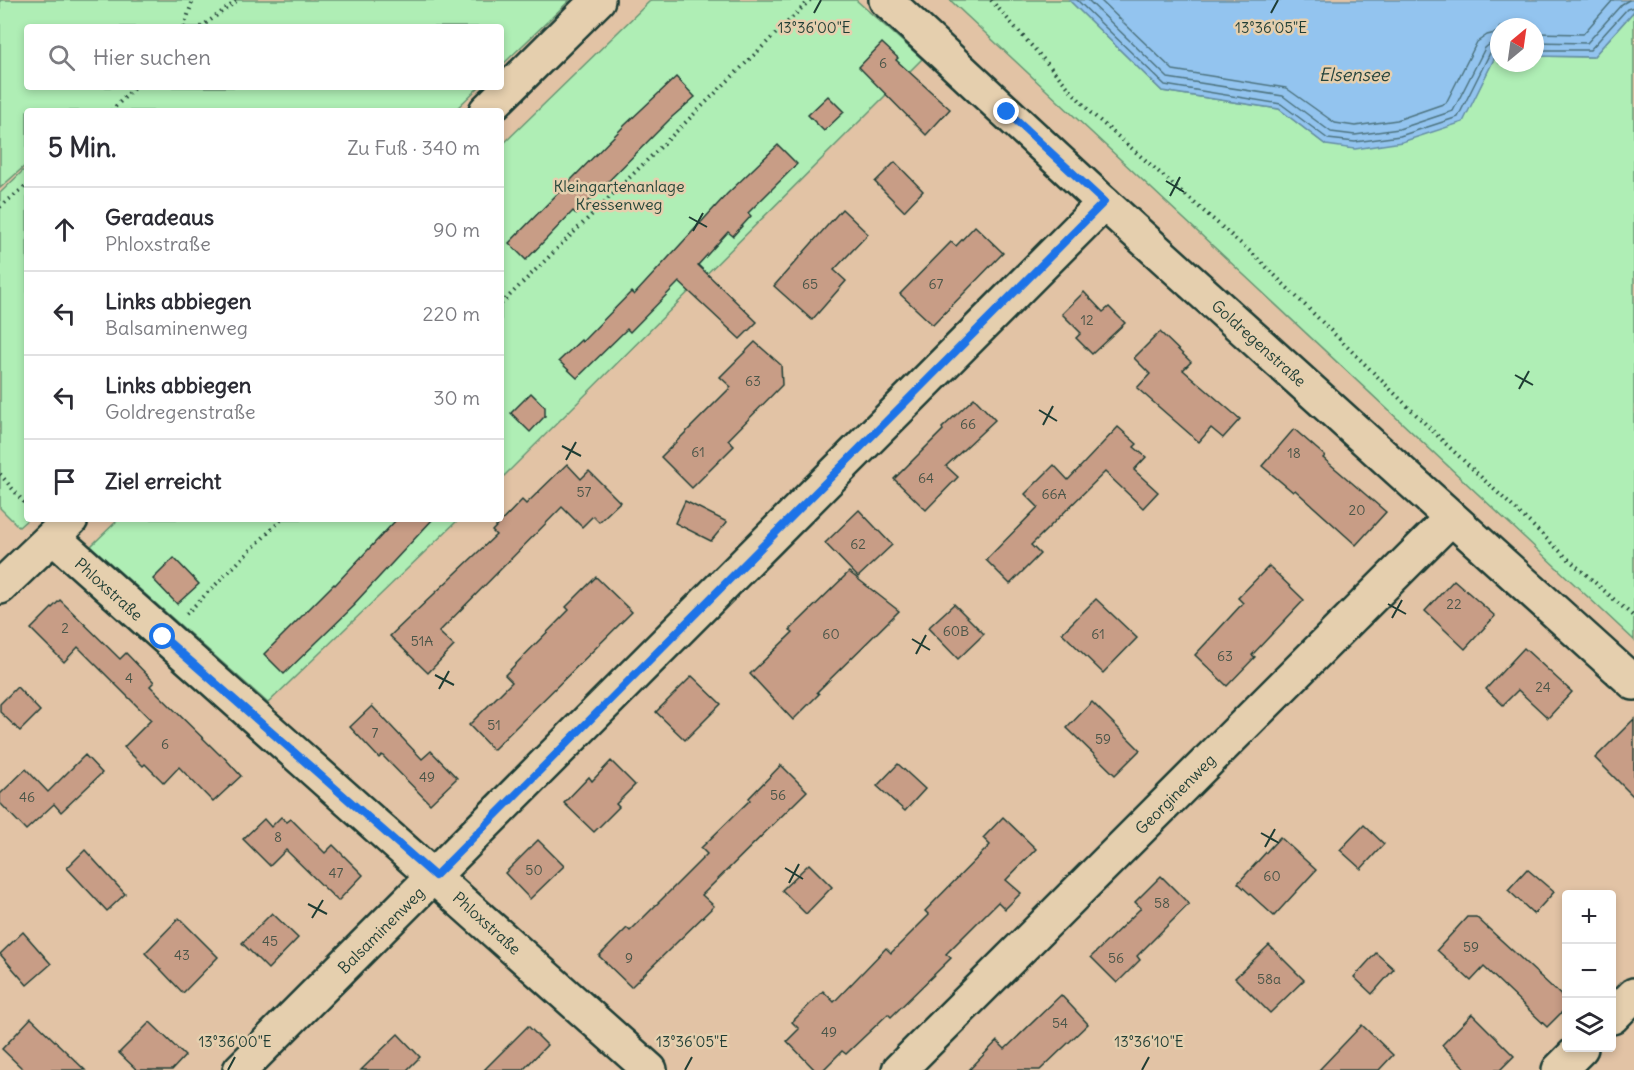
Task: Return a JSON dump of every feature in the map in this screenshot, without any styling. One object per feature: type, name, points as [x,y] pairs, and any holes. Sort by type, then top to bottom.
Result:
[{"type":"street","points":[[489,108],[598,0]]},
{"type":"street","name":"Goldregenstraße","points":[[886,0],[1104,202],[1634,683]]},
{"type":"street","name":"Balsaminenweg","points":[[240,1070],[1104,202]]},
{"type":"street","name":"Georginenweg","points":[[899,1070],[1451,518]]},
{"type":"street","points":[[0,587],[62,528]]},
{"type":"street","name":"Phloxstraße","points":[[62,528],[435,876],[650,1070]]},
{"type":"street","points":[[1616,1012],[1634,995]]},
{"type":"street","points":[[1559,1070],[1576,1052]]},
{"type":"path","points":[[185,24],[193,0]]},
{"type":"path","points":[[205,24],[237,0]]},
{"type":"path","points":[[504,301],[810,0]]},
{"type":"path","points":[[991,0],[1091,113],[1252,255],[1447,445],[1565,556],[1634,617]]},
{"type":"path","points":[[114,108],[132,90]]},
{"type":"path","points":[[0,207],[24,187]]},
{"type":"path","points":[[0,474],[24,502]]},
{"type":"path","points":[[179,621],[279,522]]},
{"type":"green space","points":[[0,0],[570,0],[504,63],[504,24],[24,24],[24,90],[476,90],[457,108],[24,108],[24,167],[0,188]]},
{"type":"green space","name":"Kleingartenanlage Kressenweg","points":[[651,0],[856,0],[922,59],[504,476],[504,143]]},
{"type":"green space","points":[[950,0],[1069,0],[1162,91],[1279,109],[1326,145],[1462,122],[1490,67],[1490,72],[1544,72],[1544,56],[1593,57],[1634,11],[1634,640]]},
{"type":"green space","points":[[24,170],[25,522],[19,527],[0,508],[0,193]]},
{"type":"green space","points":[[116,522],[456,522],[268,703],[91,546]]},
{"type":"water","name":"Elsensee","points":[[1069,0],[1634,0],[1634,11],[1593,57],[1544,56],[1544,18],[1490,18],[1490,67],[1463,122],[1402,142],[1355,149],[1326,145],[1279,109],[1162,91]]},
{"type":"building","points":[[882,43],[898,58],[896,60],[950,109],[926,135],[859,67]]},
{"type":"building","points":[[676,77],[695,97],[672,117],[576,214],[573,211],[526,260],[509,243],[625,125]]},
{"type":"building","points":[[828,96],[844,112],[824,131],[808,115]]},
{"type":"building","points":[[778,145],[797,164],[748,213],[751,216],[733,236],[728,232],[698,265],[757,322],[740,339],[679,282],[630,332],[627,329],[577,378],[559,361],[581,340],[582,342],[631,292],[634,295],[727,194]]},
{"type":"building","points":[[895,162],[923,191],[904,211],[875,182]]},
{"type":"building","points":[[842,209],[868,234],[834,270],[846,281],[812,320],[774,286]]},
{"type":"building","points":[[975,226],[1003,253],[933,325],[900,294],[951,242],[956,246]]},
{"type":"building","points":[[1084,292],[1103,312],[1109,307],[1125,323],[1092,354],[1076,338],[1081,333],[1062,314]]},
{"type":"building","points":[[1160,332],[1191,362],[1183,370],[1240,419],[1223,438],[1211,428],[1199,442],[1137,388],[1150,374],[1134,358]]},
{"type":"building","points":[[755,342],[781,365],[782,385],[728,440],[734,446],[692,488],[661,457],[731,387],[720,377]]},
{"type":"building","points":[[531,393],[545,407],[545,416],[530,432],[511,413]]},
{"type":"building","points":[[974,398],[995,420],[946,466],[958,477],[926,510],[894,479]]},
{"type":"building","points":[[1118,427],[1137,444],[1134,447],[1146,457],[1134,470],[1158,492],[1143,508],[1105,472],[1031,545],[1040,554],[1010,584],[986,560],[1038,507],[1025,494],[1054,465],[1068,480]]},
{"type":"building","points":[[1294,429],[1325,456],[1323,458],[1386,512],[1356,545],[1295,490],[1293,492],[1262,466]]},
{"type":"building","points":[[567,464],[581,479],[589,471],[620,502],[599,522],[593,516],[582,527],[562,507],[439,632],[454,646],[428,673],[390,636],[496,535],[492,531],[501,522],[504,522],[504,519],[522,500],[526,504]]},
{"type":"building","points":[[685,501],[727,522],[711,541],[675,523]]},
{"type":"building","points":[[859,510],[892,545],[858,577],[825,543]]},
{"type":"building","points":[[394,522],[430,522],[355,605],[284,674],[264,654],[335,585]]},
{"type":"building","points":[[174,558],[199,584],[177,604],[153,579]]},
{"type":"building","points":[[1269,566],[1304,600],[1252,655],[1255,657],[1227,686],[1195,655],[1243,603],[1238,598]]},
{"type":"building","points":[[849,572],[899,611],[817,692],[819,694],[793,720],[750,674],[793,632],[790,630]]},
{"type":"building","points":[[596,577],[632,612],[493,750],[469,725],[512,682],[505,675],[569,610],[566,607]]},
{"type":"building","points":[[1454,580],[1495,616],[1465,649],[1425,611]]},
{"type":"building","points":[[1096,599],[1137,638],[1103,673],[1062,633]]},
{"type":"building","points":[[60,600],[120,659],[126,653],[154,682],[150,686],[241,776],[213,802],[179,767],[164,783],[145,764],[143,766],[124,747],[151,720],[78,647],[64,662],[31,629]]},
{"type":"building","points":[[954,604],[984,634],[958,659],[928,628]]},
{"type":"building","points":[[1524,648],[1572,692],[1548,718],[1518,690],[1503,705],[1486,689]]},
{"type":"building","points":[[692,676],[721,704],[685,740],[656,712]]},
{"type":"building","points":[[17,687],[40,711],[20,731],[0,712],[0,704]]},
{"type":"building","points":[[1092,702],[1140,750],[1115,775],[1067,728]]},
{"type":"building","points":[[372,706],[422,759],[431,751],[457,778],[430,804],[382,755],[379,758],[350,727]]},
{"type":"building","points":[[1634,719],[1634,797],[1595,758]]},
{"type":"building","points":[[85,755],[102,773],[61,812],[54,804],[26,830],[0,803],[0,794],[26,769],[48,792]]},
{"type":"building","points":[[611,761],[635,785],[616,804],[619,807],[594,832],[564,803],[589,777],[592,781]]},
{"type":"building","points":[[898,764],[925,789],[905,811],[877,786]]},
{"type":"building","points":[[781,765],[807,791],[702,895],[714,906],[631,987],[599,956],[627,928],[630,931],[707,854],[701,848],[750,800],[749,798]]},
{"type":"building","points":[[281,817],[287,822],[291,819],[325,853],[333,845],[363,875],[338,901],[286,850],[270,866],[243,839],[264,819],[271,827]]},
{"type":"building","points":[[1003,817],[1036,849],[1006,880],[1021,893],[1005,909],[998,902],[946,954],[951,958],[891,1017],[888,1014],[846,1054],[842,1051],[823,1070],[815,1070],[787,1041],[799,1029],[792,1022],[823,991],[834,1002],[886,948],[891,953],[929,915],[925,911],[990,845],[983,838]]},
{"type":"building","points":[[1364,825],[1384,844],[1361,869],[1340,850]]},
{"type":"building","points":[[1280,837],[1316,870],[1274,916],[1238,883]]},
{"type":"building","points":[[538,840],[564,866],[530,899],[505,873]]},
{"type":"building","points":[[85,850],[125,894],[107,911],[67,868]]},
{"type":"building","points":[[809,864],[832,887],[806,914],[782,890]]},
{"type":"building","points":[[1527,869],[1554,892],[1534,914],[1508,890]]},
{"type":"building","points":[[1161,876],[1189,904],[1137,956],[1140,960],[1117,983],[1091,957],[1141,908],[1135,902]]},
{"type":"building","points":[[272,913],[298,938],[268,969],[242,943]]},
{"type":"building","points":[[1467,917],[1476,917],[1562,996],[1562,1012],[1547,1027],[1484,967],[1471,981],[1437,950]]},
{"type":"building","points":[[179,918],[218,957],[183,993],[145,953]]},
{"type":"building","points":[[23,932],[51,964],[27,985],[0,954]]},
{"type":"building","points":[[1269,945],[1304,980],[1270,1013],[1235,978]]},
{"type":"building","points":[[1376,953],[1394,969],[1372,994],[1354,977]]},
{"type":"building","points":[[1061,995],[1088,1024],[1040,1070],[969,1070],[997,1041],[1005,1049]]},
{"type":"building","points":[[1472,1014],[1514,1056],[1500,1070],[1467,1070],[1442,1045]]},
{"type":"building","points":[[31,1018],[85,1070],[24,1070],[2,1049]]},
{"type":"building","points":[[150,1022],[185,1056],[172,1070],[137,1070],[119,1053]]},
{"type":"building","points":[[1362,1025],[1393,1055],[1379,1070],[1319,1070]]},
{"type":"building","points":[[528,1026],[547,1045],[523,1070],[484,1070]]},
{"type":"building","points":[[398,1034],[420,1057],[407,1070],[361,1070]]},
{"type":"route","points":[[163,637],[435,876],[1104,202],[1007,112]]}]
